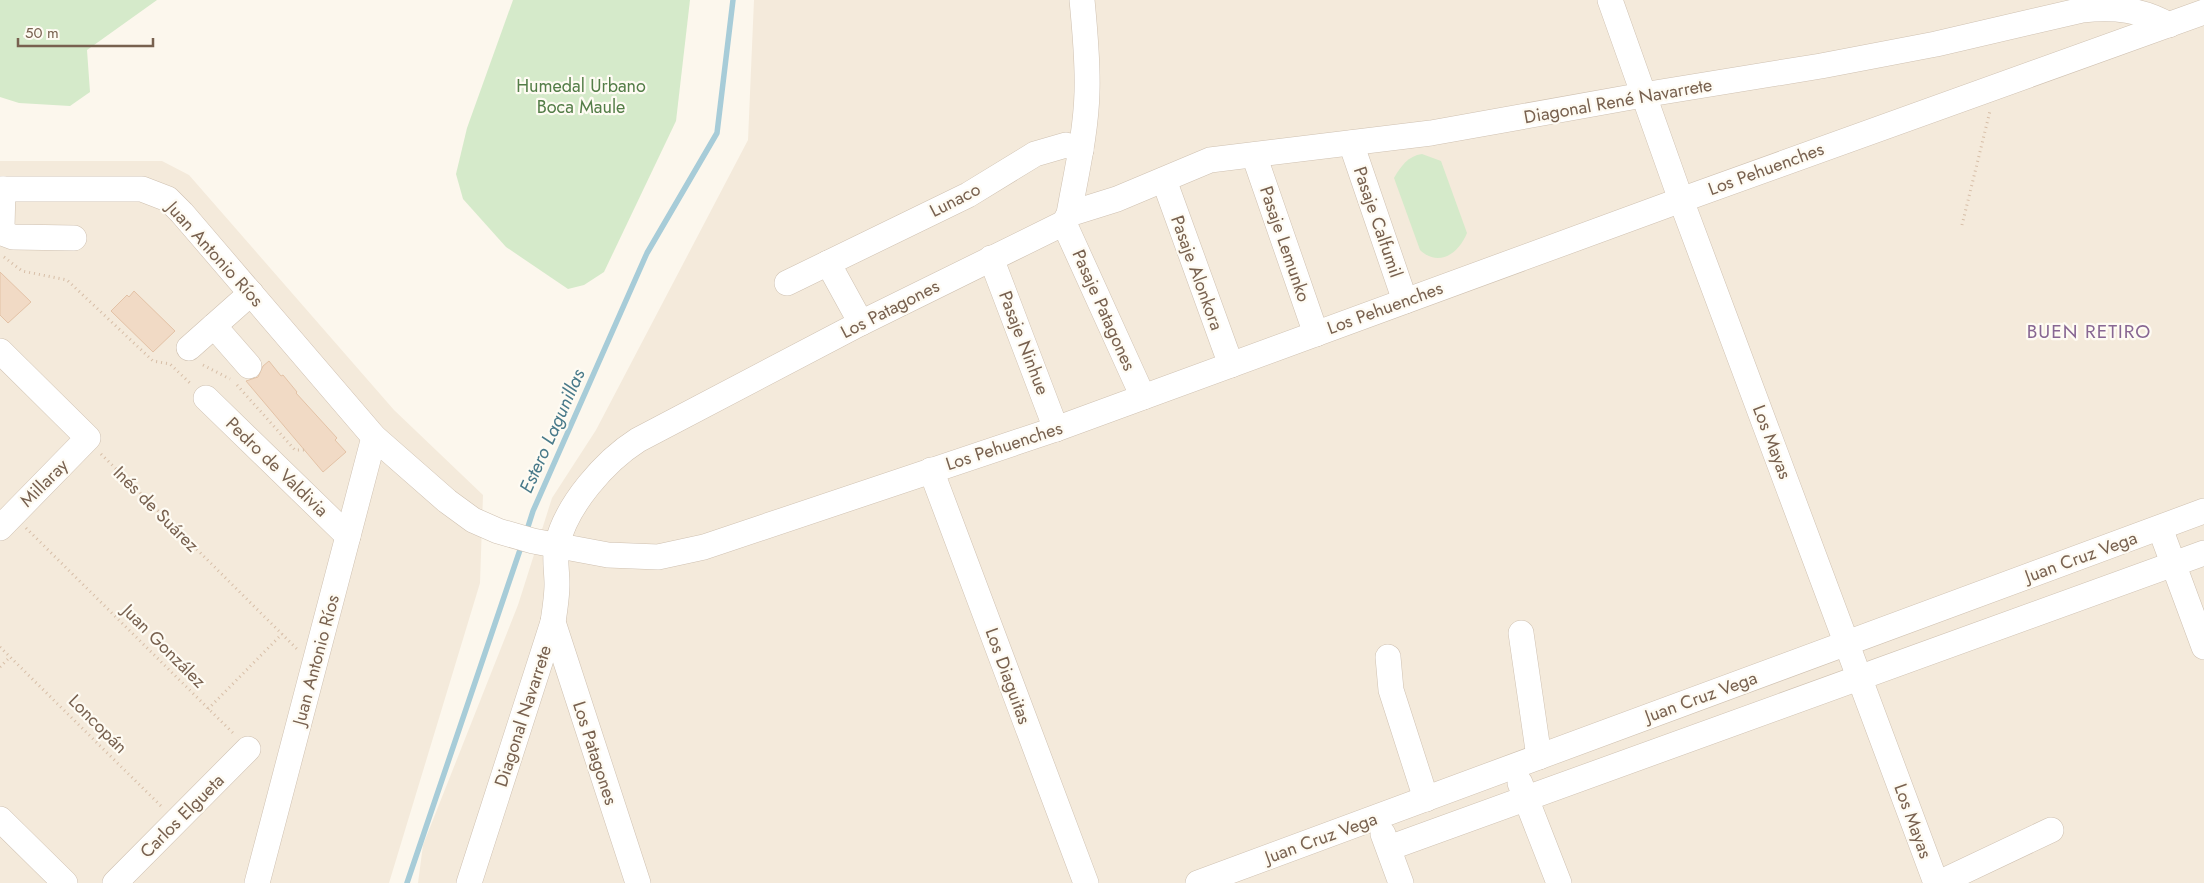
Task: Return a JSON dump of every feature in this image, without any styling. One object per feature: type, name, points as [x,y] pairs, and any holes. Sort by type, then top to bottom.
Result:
[{"type":"street","points":[[1066,218],[1081,150],[1087,93],[1087,53],[1082,0]]},
{"type":"street","name":"Los Mayas","points":[[1610,0],[1681,200],[1937,883]]},
{"type":"street","name":"Diagonal René Navarrete","points":[[1066,218],[1210,160],[1432,133],[1869,57],[1981,34],[2082,10],[2102,8],[2132,10],[2145,13],[2169,25]]},
{"type":"street","name":"Los Pehuenches","points":[[545,543],[588,552],[630,556],[658,557],[680,553],[1056,429],[1681,200],[2204,12]]},
{"type":"street","name":"Pasaje Calfumil","points":[[1351,143],[1405,301]]},
{"type":"street","name":"Lunaco","points":[[787,283],[968,195],[1035,154],[1066,144],[1081,150]]},
{"type":"street","name":"Pasaje Lemunko","points":[[1254,155],[1316,334]]},
{"type":"street","name":"Pasaje Alonkora","points":[[1164,180],[1231,365]]},
{"type":"street","name":"Juan Antonio Ríos","points":[[2,189],[134,188],[160,194],[182,213],[374,437],[473,520],[498,531],[545,543]]},
{"type":"street","points":[[2,189],[2,228],[5,234],[12,238],[74,238]]},
{"type":"street","name":"Los Patagones","points":[[545,543],[567,521],[593,479],[614,457],[626,448],[1066,218]]},
{"type":"street","name":"Pasaje Patagones","points":[[1066,218],[1143,397]]},
{"type":"street","name":"Pasaje Ninhue","points":[[992,258],[1056,429]]},
{"type":"street","points":[[828,263],[862,323]]},
{"type":"street","points":[[190,360],[214,326],[251,293]]},
{"type":"street","points":[[214,326],[248,366]]},
{"type":"street","points":[[0,351],[88,438]]},
{"type":"street","name":"Pedro de Valdivia","points":[[206,398],[348,536]]},
{"type":"street","name":"Juan Antonio Ríos","points":[[257,883],[374,437]]},
{"type":"street","name":"Millaray","points":[[0,528],[88,438]]},
{"type":"street","name":"Los Diaguitas","points":[[931,470],[1086,883]]},
{"type":"street","name":"Juan Cruz Vega","points":[[1198,883],[2204,511]]},
{"type":"street","points":[[2160,528],[2204,647]]},
{"type":"street","name":"Diagonal Navarrete","points":[[469,883],[553,622],[557,585],[545,543]]},
{"type":"street","points":[[1389,848],[1861,679],[2204,553]]},
{"type":"street","name":"Los Patagones","points":[[553,622],[638,883]]},
{"type":"street","points":[[1521,632],[1539,757]]},
{"type":"street","points":[[1388,657],[1391,690],[1426,799]]},
{"type":"street","name":"Carlos Elgueta","points":[[115,883],[248,749]]},
{"type":"street","points":[[1514,766],[1559,883]]},
{"type":"street","points":[[1377,817],[1401,883]]},
{"type":"street","points":[[0,819],[65,883]]},
{"type":"street","points":[[1937,883],[2051,830]]},
{"type":"path","points":[[1962,225],[1997,86]]},
{"type":"path","points":[[0,253],[18,270],[67,280],[153,361],[170,364],[185,379]]},
{"type":"path","points":[[176,370],[190,360],[210,367],[233,380],[295,450],[305,450]]},
{"type":"path","name":"Inés de Suárez","points":[[88,438],[99,452],[314,666]]},
{"type":"path","name":"Juan González","points":[[26,528],[248,749]]},
{"type":"path","points":[[208,709],[282,634]]},
{"type":"path","name":"Loncopán","points":[[0,647],[176,821]]},
{"type":"path","points":[[0,667],[10,657]]},
{"type":"shaded area","points":[[754,0],[2204,0],[2204,883],[418,883],[423,845],[518,605],[552,498],[596,430],[748,140]]},
{"type":"shaded area","points":[[0,161],[162,161],[189,175],[394,410],[483,495],[480,583],[389,883],[0,883]]},
{"type":"green space","points":[[0,0],[157,0],[87,50],[90,92],[70,106],[19,103],[0,97]]},
{"type":"green space","name":"Humedal Urbano Boca Maule","points":[[513,0],[690,0],[676,121],[604,272],[584,285],[568,289],[506,247],[463,199],[456,174],[467,128]]},
{"type":"green space","points":[[1422,154],[1441,161],[1467,233],[1454,252],[1441,258],[1434,258],[1420,250],[1394,178],[1405,162]]},
{"type":"building","points":[[0,272],[31,302],[8,323],[0,315]]},
{"type":"building","points":[[134,291],[175,331],[153,352],[111,311],[127,295],[129,297]]},
{"type":"building","points":[[269,361],[337,438],[335,440],[346,452],[323,472],[246,381],[258,377],[263,366]]},
{"type":"waterway","name":"Estero Lagunillas","points":[[526,533],[533,511],[647,253],[717,133],[733,0]]},
{"type":"waterway","name":"Estero Lagunillas","points":[[407,883],[522,544]]},
{"type":"district","name":"BUEN RETIRO","points":[[2089,331]]}]
